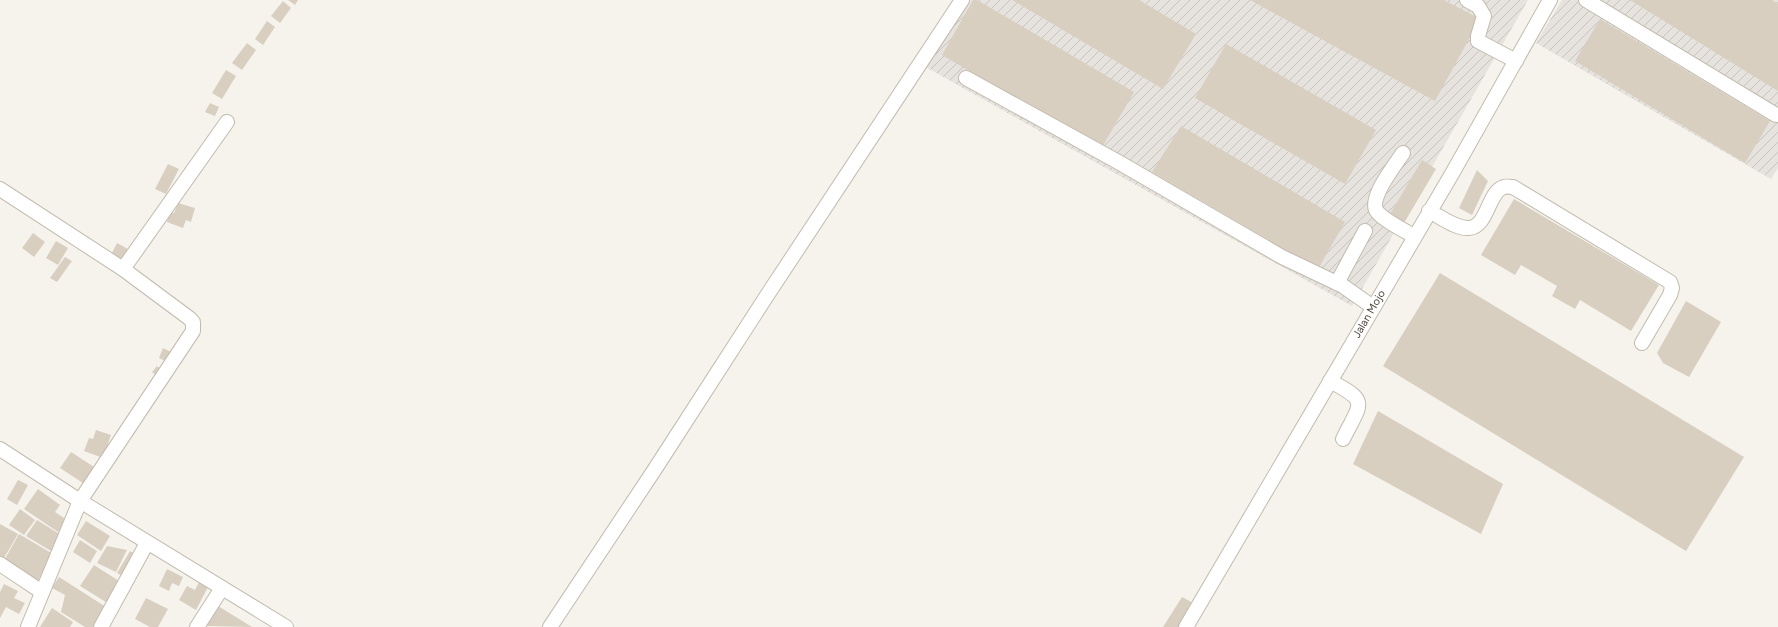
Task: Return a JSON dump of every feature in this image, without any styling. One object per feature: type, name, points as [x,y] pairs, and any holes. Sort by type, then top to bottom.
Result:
[{"type":"street","points":[[550,627],[962,0]]},
{"type":"street","points":[[1467,0],[1478,6],[1484,16],[1478,41],[1516,61]]},
{"type":"street","name":"Jalan Mojo","points":[[1186,627],[1430,211],[1550,0]]},
{"type":"street","points":[[1586,0],[1776,114]]},
{"type":"street","points":[[966,78],[1120,163],[1282,257],[1337,283],[1373,307]]},
{"type":"street","points":[[123,269],[227,122]]},
{"type":"street","points":[[1403,153],[1379,190],[1374,202],[1377,211],[1390,222],[1414,236]]},
{"type":"street","points":[[1430,211],[1449,222],[1470,228],[1476,226],[1482,220],[1498,191],[1503,187],[1513,187],[1670,282],[1672,288],[1670,295],[1642,343]]},
{"type":"street","points":[[0,190],[123,269],[189,318],[193,322],[194,330],[80,501],[28,627]]},
{"type":"street","points":[[1337,283],[1365,231]]},
{"type":"street","points":[[1330,381],[1354,394],[1358,400],[1359,406],[1343,438]]},
{"type":"street","points":[[0,449],[147,543],[286,627]]},
{"type":"street","points":[[100,627],[147,543]]},
{"type":"street","points":[[0,564],[42,592]]},
{"type":"street","points":[[197,627],[222,588]]},
{"type":"shaded area","points":[[964,0],[1528,0],[1352,306],[922,65]]},
{"type":"shaded area","points":[[1562,0],[1778,0],[1778,168],[1771,179],[1536,43]]},
{"type":"building","points":[[288,0],[298,0],[295,5]]},
{"type":"building","points":[[973,0],[977,0],[1134,92],[1101,149],[942,55]]},
{"type":"building","points":[[1012,0],[1139,0],[1196,34],[1163,89]]},
{"type":"building","points":[[1250,0],[1444,0],[1480,19],[1435,101]]},
{"type":"building","points":[[1630,0],[1772,0],[1778,4],[1778,91]]},
{"type":"building","points":[[283,1],[291,8],[280,23],[271,16]]},
{"type":"building","points":[[1600,19],[1770,121],[1745,163],[1575,61]]},
{"type":"building","points":[[267,21],[275,27],[263,45],[255,39]]},
{"type":"building","points":[[247,43],[256,50],[242,70],[232,63]]},
{"type":"building","points":[[1226,44],[1376,130],[1345,184],[1195,98]]},
{"type":"building","points":[[226,70],[236,76],[222,99],[212,93]]},
{"type":"building","points":[[210,103],[219,107],[215,116],[205,112]]},
{"type":"building","points":[[1181,126],[1345,222],[1318,269],[1152,172]]},
{"type":"building","points":[[1422,160],[1436,169],[1404,223],[1390,214]]},
{"type":"building","points":[[168,164],[179,169],[166,194],[155,189]]},
{"type":"building","points":[[1477,170],[1488,181],[1472,215],[1459,208]]},
{"type":"building","points":[[1514,199],[1659,285],[1631,331],[1580,300],[1575,309],[1552,296],[1557,286],[1521,265],[1515,275],[1481,255]]},
{"type":"building","points":[[178,203],[195,208],[191,222],[186,220],[183,228],[167,222],[170,212],[174,213]]},
{"type":"building","points":[[33,233],[45,242],[34,257],[22,248]]},
{"type":"building","points":[[56,241],[68,248],[58,265],[46,258]]},
{"type":"building","points":[[117,243],[128,249],[122,261],[111,255]]},
{"type":"building","points":[[65,257],[72,261],[57,282],[50,278]]},
{"type":"building","points":[[1440,273],[1744,457],[1686,551],[1383,366]]},
{"type":"building","points":[[1686,301],[1721,322],[1689,377],[1663,363],[1657,353]]},
{"type":"building","points":[[163,348],[173,353],[169,363],[159,358]]},
{"type":"building","points":[[157,366],[163,372],[158,377],[152,372]]},
{"type":"building","points":[[1378,411],[1503,484],[1481,534],[1353,464]]},
{"type":"building","points":[[96,430],[111,435],[103,458],[84,451],[89,438],[93,439]]},
{"type":"building","points":[[71,452],[94,467],[83,483],[60,468]]},
{"type":"building","points":[[18,480],[28,485],[17,505],[7,499]]},
{"type":"building","points":[[38,489],[60,505],[55,512],[67,520],[58,532],[24,509]]},
{"type":"building","points":[[20,509],[35,520],[24,535],[9,525]]},
{"type":"building","points":[[37,520],[61,535],[51,551],[26,536]]},
{"type":"building","points":[[86,521],[110,536],[101,551],[77,535]]},
{"type":"building","points":[[0,524],[18,534],[4,558],[0,556]]},
{"type":"building","points":[[19,534],[53,554],[36,584],[2,564]]},
{"type":"building","points":[[80,540],[97,551],[90,563],[73,552]]},
{"type":"building","points":[[107,546],[127,550],[116,572],[97,563]]},
{"type":"building","points":[[130,551],[139,556],[125,578],[117,573]]},
{"type":"building","points":[[94,565],[122,583],[109,604],[80,586]]},
{"type":"building","points":[[167,569],[183,577],[179,586],[172,583],[169,591],[159,586]]},
{"type":"building","points":[[59,577],[106,607],[94,627],[85,627],[61,612],[65,595],[52,588]]},
{"type":"building","points":[[199,582],[208,587],[196,610],[179,600],[187,586],[195,590]]},
{"type":"building","points":[[4,584],[18,591],[14,598],[25,603],[19,614],[6,607],[0,618],[0,592]]},
{"type":"building","points":[[1182,597],[1195,604],[1181,627],[1163,627]]},
{"type":"building","points":[[146,598],[168,609],[158,627],[150,627],[135,619]]},
{"type":"building","points":[[218,606],[252,627],[205,626]]},
{"type":"building","points":[[52,608],[73,622],[70,627],[40,627]]}]
